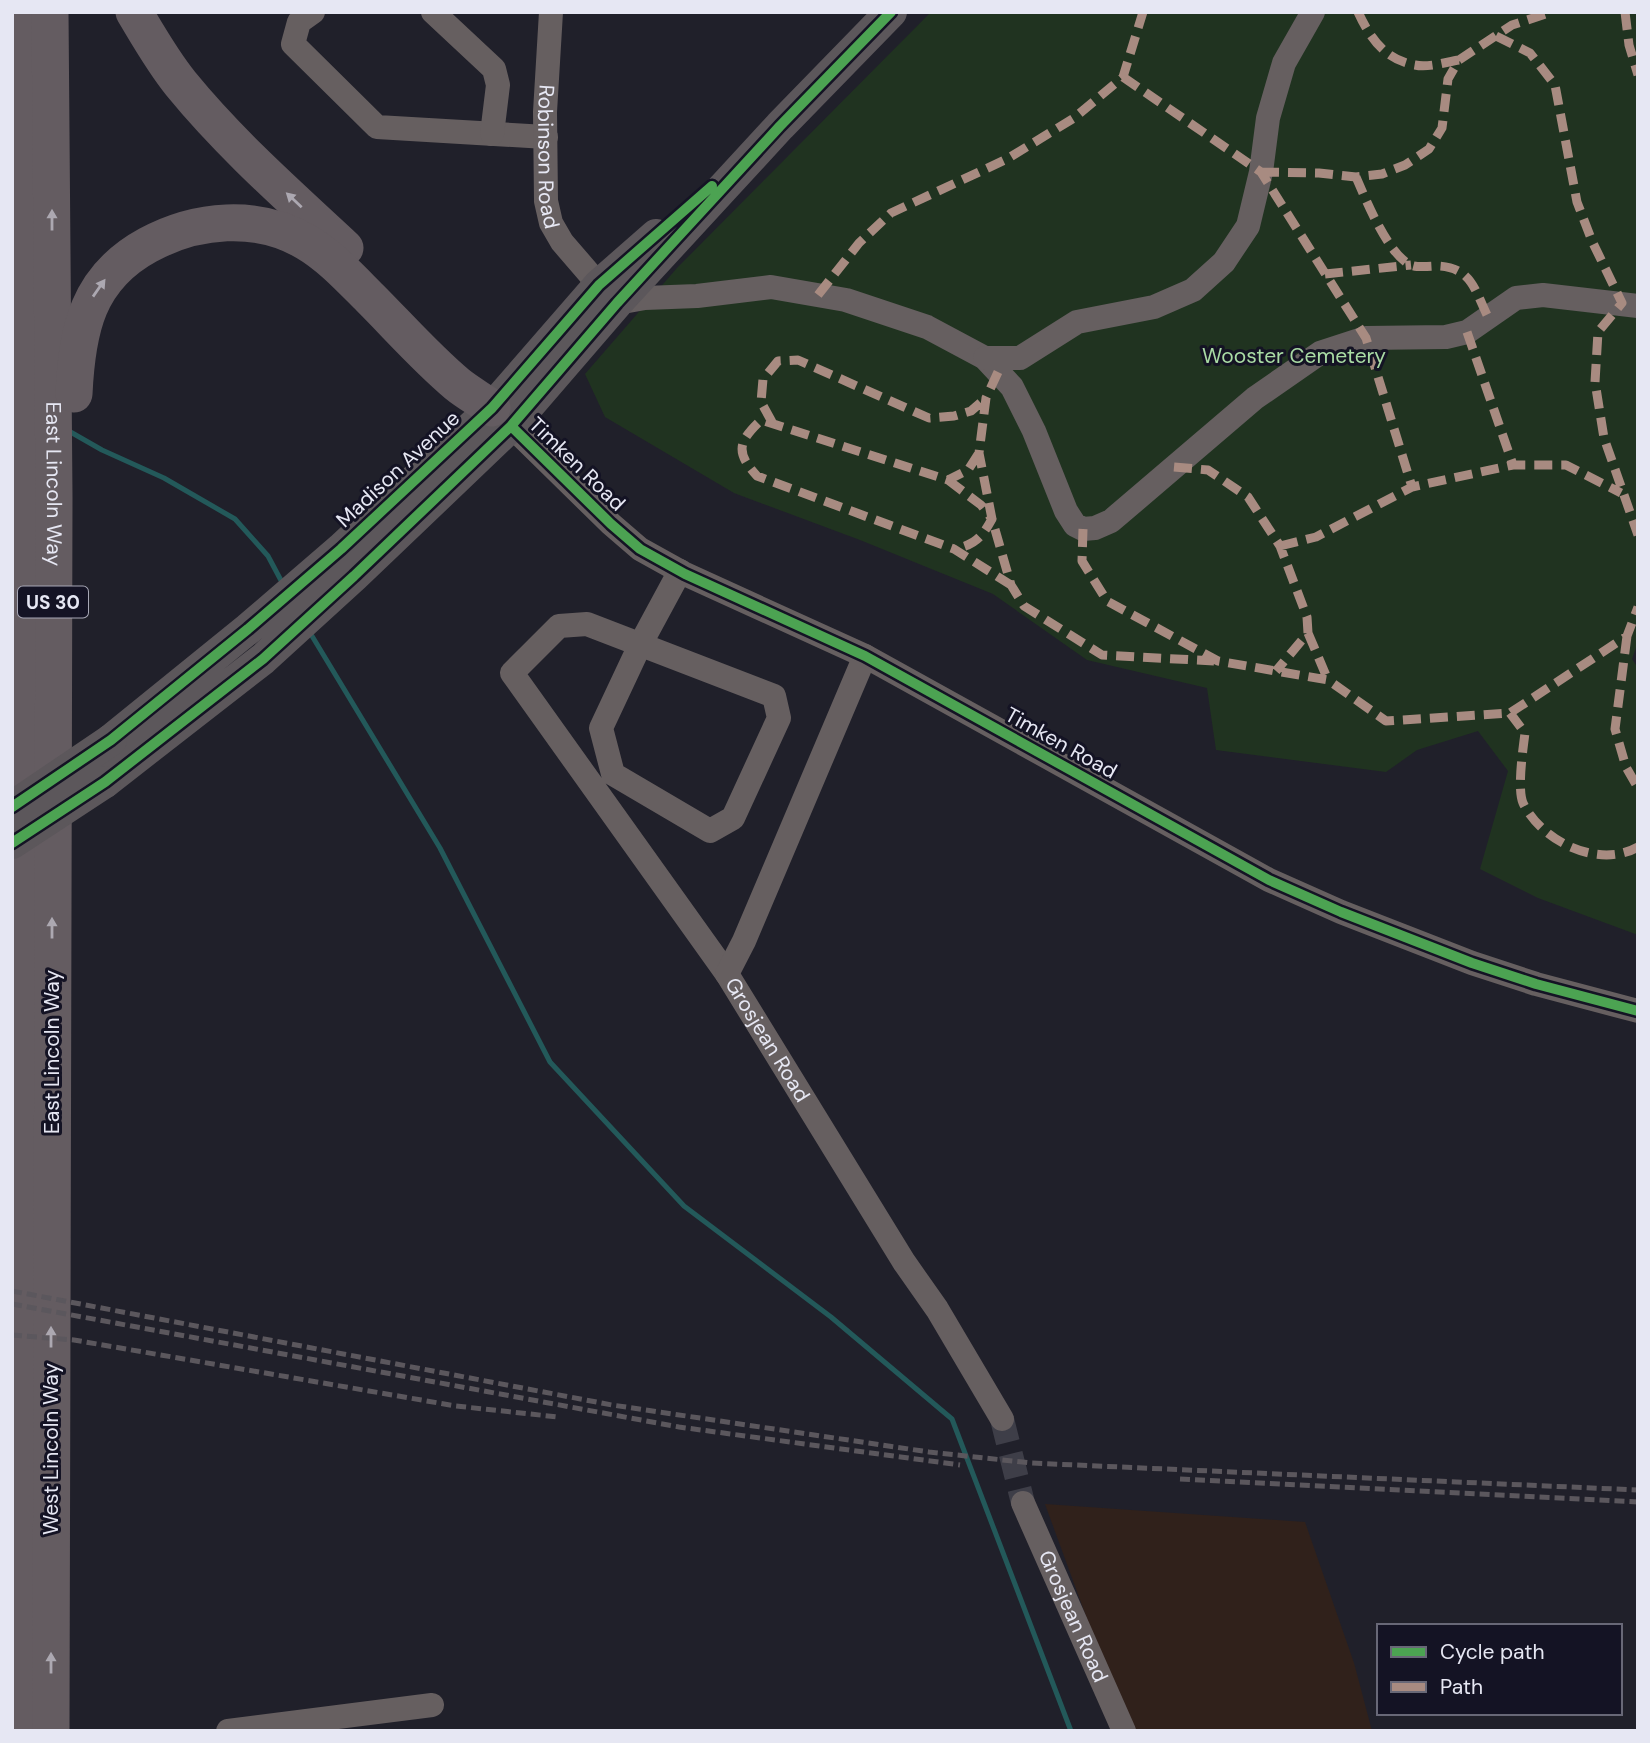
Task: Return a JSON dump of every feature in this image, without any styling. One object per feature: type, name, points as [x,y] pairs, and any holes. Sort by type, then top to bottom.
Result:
[{"type":"highway","name":"East Lincoln Way","points":[[18,12],[22,480],[19,1529]]},
{"type":"highway","name":"East Lincoln Way","points":[[50,12],[64,344],[61,502],[52,708],[51,1168]]},
{"type":"highway","points":[[134,12],[180,83],[208,115],[282,190],[469,368],[502,417]]},
{"type":"highway","points":[[64,344],[82,323],[92,298],[124,260],[157,240],[186,228],[207,224],[244,223],[286,232],[321,252],[457,384],[502,417]]},
{"type":"highway","name":"West Lincoln Way","points":[[51,1168],[51,1731]]},
{"type":"highway","points":[[12,1442],[19,1529]]},
{"type":"highway","name":"West Lincoln Way","points":[[19,1529],[19,1731]]},
{"type":"main road","name":"Madison Avenue","points":[[12,843],[105,782],[263,659],[348,563],[502,417],[608,294],[780,126],[891,12]]},
{"type":"main road","name":"Madison Avenue","points":[[12,807],[111,740],[248,629],[348,563]]},
{"type":"street","points":[[313,12],[299,22],[293,44],[377,127],[545,136]]},
{"type":"street","points":[[433,12],[494,69],[498,85],[492,134]]},
{"type":"street","name":"Robinson Road","points":[[551,12],[545,136],[546,201],[551,223],[562,242],[608,294]]},
{"type":"street","points":[[985,358],[1020,358],[1077,322],[1153,307],[1193,289],[1224,262],[1248,226],[1261,172],[1268,118],[1284,63],[1312,12]]},
{"type":"street","points":[[608,294],[645,298],[697,296],[771,287],[846,300],[927,327],[985,358],[1012,387],[1034,431],[1066,511],[1075,525],[1083,529],[1096,528],[1111,521],[1255,398],[1320,353],[1366,338],[1446,337],[1467,332],[1516,299],[1543,295],[1638,306]]},
{"type":"street","points":[[1012,387],[1020,358]]},
{"type":"street","name":"Timken Road","points":[[502,417],[640,549],[680,571],[865,656],[1269,880],[1353,917],[1472,963],[1536,984],[1638,1011]]},
{"type":"street","points":[[640,645],[774,696],[779,718],[733,818],[710,831],[613,774],[601,728],[640,645],[680,571]]},
{"type":"street","name":"Grosjean Road","points":[[640,645],[587,625],[559,626],[512,673],[727,974],[904,1262],[937,1309],[1002,1419]]},
{"type":"street","points":[[727,974],[744,941],[865,656]]},
{"type":"street","name":"Grosjean Road","points":[[1023,1503],[1124,1731]]},
{"type":"street","points":[[228,1731],[432,1705]]},
{"type":"shaded area","points":[[1045,1504],[1305,1522],[1354,1663],[1372,1731],[1128,1731]]},
{"type":"green space","name":"Wooster Cemetery","points":[[931,12],[1638,12],[1638,642],[1632,659],[1638,668],[1638,935],[1538,898],[1480,869],[1508,771],[1478,731],[1417,750],[1386,772],[1216,750],[1207,688],[1087,660],[993,594],[734,493],[605,417],[585,374],[677,268]]},
{"type":"waterway","points":[[67,430],[102,450],[164,478],[235,519],[268,556],[284,586]]},
{"type":"waterway","points":[[309,631],[440,848],[550,1062],[684,1206],[831,1317],[952,1419],[1071,1731]]},
{"type":"tunnel","points":[[1002,1419],[1023,1503]]},
{"type":"railway","points":[[12,1291],[612,1405],[929,1452],[1031,1463],[1638,1490]]},
{"type":"railway","points":[[12,1304],[679,1427],[960,1465]]},
{"type":"railway","points":[[12,1335],[74,1340],[456,1406],[558,1417]]},
{"type":"railway","points":[[1180,1479],[1638,1502]]},
{"type":"marked path","points":[[818,295],[859,243],[891,213],[1007,159],[1074,118],[1123,77],[1143,12]]},
{"type":"marked path","points":[[1358,12],[1373,39],[1395,58],[1420,66],[1459,60]]},
{"type":"marked path","points":[[1261,172],[1356,177],[1382,174],[1405,165],[1429,149],[1442,128],[1448,79],[1459,60],[1512,25],[1552,12]]},
{"type":"marked path","points":[[1625,12],[1629,45],[1638,75]]},
{"type":"marked path","points":[[1496,36],[1530,53],[1555,85],[1577,202],[1592,241],[1622,303],[1598,332],[1595,382],[1604,438],[1638,535]]},
{"type":"marked path","points":[[1123,77],[1261,172],[1366,338],[1412,487]]},
{"type":"marked path","points":[[1356,177],[1386,239],[1402,259],[1414,266],[1439,266],[1459,271],[1471,282],[1488,317]]},
{"type":"marked path","points":[[1325,274],[1411,265]]},
{"type":"marked path","points":[[1467,332],[1513,465]]},
{"type":"marked path","points":[[772,422],[761,402],[763,379],[778,361],[798,360],[929,418],[954,416],[971,411],[986,398]]},
{"type":"marked path","points":[[998,372],[986,398],[979,453],[992,519],[1011,585],[1024,606],[1102,655],[1214,661]]},
{"type":"marked path","points":[[979,453],[968,470],[948,480],[761,420],[742,447],[745,460],[757,476],[954,549],[1011,585]]},
{"type":"marked path","points":[[1280,546],[1316,537],[1412,487],[1513,465],[1566,465],[1621,493]]},
{"type":"marked path","points":[[1174,467],[1208,470],[1248,497],[1280,546],[1307,617],[1308,633],[1276,671]]},
{"type":"marked path","points":[[948,480],[981,505],[992,519],[977,539],[954,549]]},
{"type":"marked path","points":[[1083,529],[1082,561],[1107,601],[1218,661],[1328,680],[1386,721],[1510,713],[1627,636],[1638,607]]},
{"type":"marked path","points":[[1308,633],[1328,680]]},
{"type":"marked path","points":[[1627,636],[1615,729],[1626,767],[1638,788]]},
{"type":"marked path","points":[[1510,713],[1525,733],[1520,779],[1521,797],[1532,817],[1557,840],[1589,853],[1623,853],[1638,847]]},
{"type":"cycle path","points":[[12,843],[105,782],[263,659],[354,576],[511,426],[617,303],[780,126],[891,12]]},
{"type":"cycle path","points":[[12,807],[111,740],[248,629],[341,549],[492,408],[599,285],[712,186]]},
{"type":"cycle path","points":[[511,426],[640,549],[685,574],[865,656],[1269,880],[1341,912],[1472,963],[1536,984],[1638,1011]]}]
